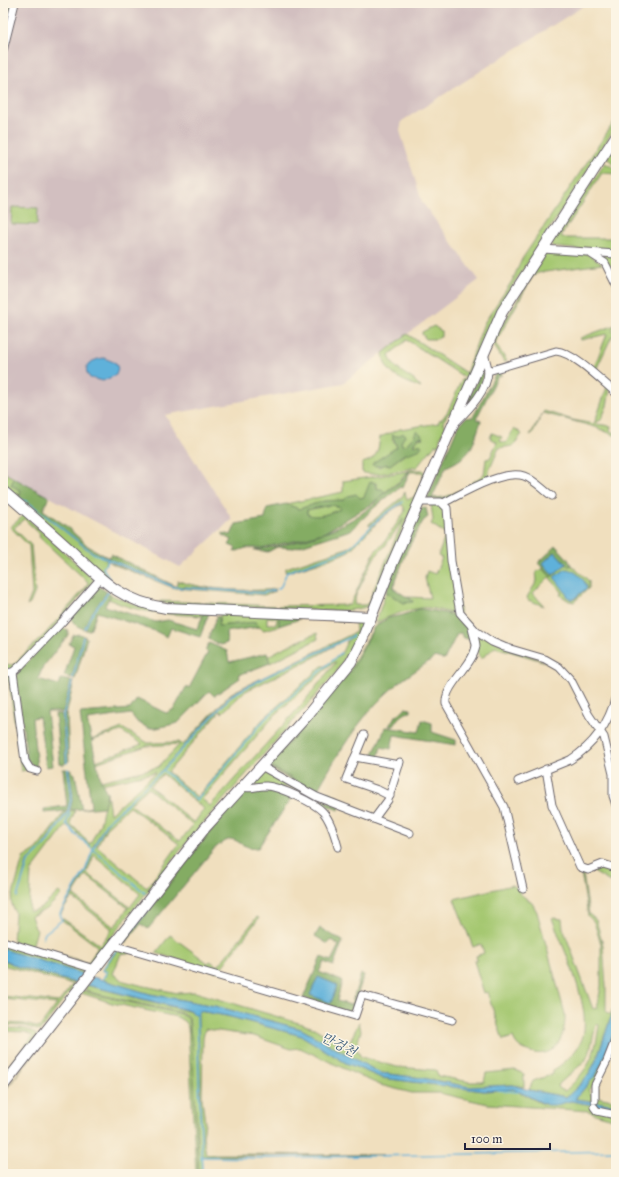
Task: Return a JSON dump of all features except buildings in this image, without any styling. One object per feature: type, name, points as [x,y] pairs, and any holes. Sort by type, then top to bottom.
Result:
[{"type":"main road","points":[[3,1086],[204,828],[306,717],[347,667],[362,640],[483,352],[502,312],[616,136]]},
{"type":"main road","points":[[3,491],[100,579],[118,592],[133,600],[166,608],[371,617]]},
{"type":"street","points":[[3,51],[15,3]]},
{"type":"street","points":[[543,249],[616,254]]},
{"type":"street","points":[[585,252],[598,257],[605,263],[616,285]]},
{"type":"street","points":[[488,371],[556,351],[562,351],[576,360],[616,393]]},
{"type":"street","points":[[451,427],[477,400],[487,377],[488,371],[483,352]]},
{"type":"street","points":[[419,502],[443,503],[495,479],[512,474],[530,479],[552,496]]},
{"type":"street","points":[[443,503],[448,513],[451,561],[460,613],[472,627],[492,642],[545,659],[559,667],[576,686],[589,715],[602,731],[613,774],[613,796],[616,805]]},
{"type":"street","points":[[3,673],[13,672],[100,579]]},
{"type":"street","points":[[472,627],[476,644],[474,653],[448,693],[446,704],[504,806],[523,889]]},
{"type":"street","points":[[13,672],[25,761],[30,769],[37,772]]},
{"type":"street","points":[[518,781],[570,760],[577,755],[602,731],[616,696]]},
{"type":"street","points":[[364,735],[346,779],[378,790],[390,796]]},
{"type":"street","points":[[355,757],[400,764],[390,796],[374,819]]},
{"type":"street","points":[[261,766],[317,797],[410,833]]},
{"type":"street","points":[[546,769],[552,805],[580,866],[588,870],[603,864],[616,868]]},
{"type":"street","points":[[242,786],[248,788],[269,786],[315,806],[327,817],[338,847]]},
{"type":"street","points":[[3,941],[93,970]]},
{"type":"street","points":[[113,945],[355,1016],[362,995],[452,1020]]},
{"type":"street","points":[[616,1038],[595,1085],[595,1104],[597,1111],[616,1114]]},
{"type":"shaded area","points":[[19,3],[588,3],[402,121],[400,131],[422,202],[479,280],[343,383],[165,415],[232,519],[180,567],[3,472],[3,66]]},
{"type":"green space","points":[[10,3],[13,3],[3,42],[3,13]]},
{"type":"green space","points":[[616,119],[616,126],[502,302],[482,340],[467,379],[407,340],[389,355],[395,366],[413,379],[421,388],[395,376],[390,372],[384,360],[383,353],[407,334],[466,373],[484,323],[512,281],[522,259]]},
{"type":"green space","points":[[616,144],[616,166],[607,158]]},
{"type":"green space","points":[[605,163],[616,169],[616,174],[602,173],[561,236],[565,238],[616,238],[616,253],[553,247],[551,244]]},
{"type":"green space","points":[[12,207],[38,208],[37,225],[11,224]]},
{"type":"green space","points":[[3,223],[5,223],[3,309]]},
{"type":"green space","points":[[547,251],[588,254],[602,264],[538,273],[533,276],[495,343],[507,361],[504,362],[492,342]]},
{"type":"green space","points":[[613,255],[616,259],[616,271],[601,256]]},
{"type":"green space","points":[[615,325],[612,331],[616,332],[616,337],[612,336],[595,372],[593,370],[607,334],[581,340],[580,338]]},
{"type":"green space","points":[[434,326],[441,331],[441,337],[426,339],[422,332]]},
{"type":"green space","points":[[482,368],[483,378],[481,384],[475,396],[464,409]]},
{"type":"green space","points":[[496,373],[501,373],[501,376],[498,376],[476,419],[481,421],[473,444],[467,454],[455,463],[446,467],[432,498],[445,497],[445,500],[427,499],[457,428],[465,418],[473,417]]},
{"type":"green space","points":[[462,379],[466,381],[453,412],[448,414],[443,422],[446,426],[440,438],[439,445],[435,445],[417,467],[381,474],[367,474],[362,472],[362,463],[374,456],[379,446],[380,437],[400,429],[438,423],[448,411]],"holes":[[[397,436],[405,437],[401,444],[405,446],[414,436],[424,438],[417,439],[414,446],[420,444],[390,465],[386,464],[378,467],[373,463],[397,447],[392,439]]]},
{"type":"green space","points":[[607,387],[610,390],[607,406],[601,420],[596,424],[611,426],[610,431],[616,433],[616,436],[595,427],[543,413],[533,433],[530,435],[544,411],[573,420],[594,424]]},
{"type":"green space","points":[[514,428],[522,434],[513,446],[499,448],[489,471],[489,479],[445,500],[445,497],[465,488],[484,474],[486,459],[490,458],[497,442],[490,438],[492,433],[502,437],[500,441],[506,443]]},
{"type":"green space","points":[[416,431],[418,431],[424,438],[419,437],[414,443],[414,446],[420,444],[422,446],[419,450],[403,455],[390,465],[372,465],[397,447],[392,435],[397,436],[404,433],[406,435],[401,444],[405,446],[414,436]]},
{"type":"green space","points":[[409,470],[423,470],[426,475],[370,605],[362,608],[339,611],[278,608],[278,606],[350,605],[375,551],[383,544],[405,511],[403,505],[393,509],[403,502],[400,502],[369,526],[369,524],[401,498],[405,492],[407,500],[414,497],[424,474],[421,472],[408,472]],"holes":[[[404,518],[368,603],[365,605],[354,605],[356,595],[374,558],[386,545]]]},
{"type":"green space","points":[[408,471],[401,480],[385,492],[378,489],[376,483],[371,482],[364,497],[360,498],[356,494],[348,496],[344,500],[324,501],[299,509],[286,504],[343,492],[343,481]]},
{"type":"green space","points":[[3,472],[14,478],[11,485],[21,491],[19,498],[3,484]]},
{"type":"green space","points":[[408,472],[410,472],[402,488],[400,487],[375,507],[351,530],[294,548],[277,547],[268,552],[254,550],[285,545],[316,535],[347,522],[373,505],[384,493],[403,479]]},
{"type":"green space","points":[[14,478],[49,497],[43,510],[65,525],[88,546],[109,558],[111,554],[175,586],[94,553],[28,502],[19,498],[21,491],[11,485]]},
{"type":"green space","points":[[370,482],[374,482],[378,489],[382,489],[385,492],[372,504],[325,532],[299,540],[261,548],[246,548],[234,552],[236,548],[229,545],[232,540],[223,535],[223,533],[231,535],[236,524],[265,519],[267,508],[286,504],[299,509],[324,501],[344,500],[348,496],[356,494],[360,498],[364,497]],"holes":[[[330,505],[340,507],[340,509],[324,515],[315,516],[307,514],[307,510]]]},
{"type":"green space","points":[[3,485],[18,499],[28,502],[88,550],[107,560],[103,569],[110,581],[3,487]]},
{"type":"green space","points":[[431,504],[444,506],[460,614],[424,608],[401,613],[386,618],[375,624],[386,592],[404,603],[413,601],[408,597],[430,598],[425,578],[427,571],[435,574],[442,558],[438,556],[446,534],[431,524],[433,520]]},
{"type":"green space","points":[[330,505],[340,507],[340,509],[319,516],[307,515],[307,510]]},
{"type":"green space","points":[[422,507],[426,508],[428,517],[423,521],[407,550],[393,588],[413,601],[404,603],[386,592],[400,555]]},
{"type":"green space","points":[[386,515],[345,553],[286,573],[347,550],[370,527]]},
{"type":"green space","points":[[25,516],[94,580],[47,636],[12,669],[3,670],[3,664],[13,665],[46,633],[86,587],[88,582],[39,537],[40,534],[24,519],[14,528],[31,545],[35,592],[30,604],[27,606],[32,593],[29,546],[10,527]]},
{"type":"green space","points":[[353,544],[347,550],[285,572],[286,568],[347,548]]},
{"type":"green space","points":[[556,546],[568,559],[571,565],[569,567],[554,552],[543,563],[553,575],[551,577],[538,563]]},
{"type":"green space","points":[[108,561],[174,587],[174,588],[115,565]]},
{"type":"green space","points":[[566,564],[569,567],[571,565],[589,581],[589,588],[574,602],[569,601],[560,595],[562,592],[549,577],[533,593],[544,606],[528,600],[527,597],[537,581],[536,572],[543,569],[551,577]],"holes":[[[587,587],[574,600],[567,594]]]},
{"type":"green space","points":[[178,581],[222,589],[176,586]]},
{"type":"green space","points":[[98,586],[107,592],[89,617],[84,629],[74,623],[71,616]]},
{"type":"green space","points":[[175,587],[262,593],[276,591],[264,595]]},
{"type":"green space","points":[[276,589],[262,592],[233,590]]},
{"type":"green space","points":[[108,593],[111,595],[105,606],[156,622],[168,620],[197,629],[204,613],[209,613],[200,637],[171,628],[167,637],[155,631],[97,612],[90,630],[85,630],[90,617]]},
{"type":"green space","points":[[111,595],[139,606],[204,613],[202,616],[167,614],[131,608],[109,599]]},
{"type":"green space","points":[[159,602],[275,606],[275,608],[173,605]]},
{"type":"green space","points":[[419,609],[442,612],[464,619],[470,627],[474,645],[465,665],[463,663],[471,649],[471,640],[464,638],[461,633],[457,634],[444,660],[435,657],[391,689],[375,705],[356,728],[317,791],[323,795],[326,791],[346,801],[345,805],[322,796],[270,766],[351,671],[374,627],[388,618],[403,615]]},
{"type":"green space","points":[[221,613],[279,615],[279,626],[264,630],[259,627],[256,622],[218,626]],"holes":[[[267,617],[277,618],[276,624],[267,624]]]},
{"type":"green space","points":[[279,615],[300,619],[279,626]]},
{"type":"green space","points":[[217,616],[220,617],[218,626],[256,622],[259,627],[226,632],[227,643],[221,645],[208,639]]},
{"type":"green space","points":[[315,618],[361,621],[362,628],[335,674],[194,833],[90,964],[50,952],[48,948],[65,956],[88,963],[98,947],[62,920],[62,918],[100,945],[112,929],[72,897],[60,915],[86,871],[93,850],[111,864],[93,849],[107,823],[163,770],[233,695],[268,676],[339,643],[315,657],[244,692],[222,713],[220,711],[168,772],[197,797],[263,719],[322,666],[325,666],[341,654],[347,641],[353,636],[264,677],[231,694],[162,770],[106,823],[92,848],[67,823],[70,812],[66,823],[69,827],[66,826],[31,872],[29,911],[37,910],[59,892],[62,894],[47,909],[31,916],[37,930],[32,947],[13,942],[15,913],[11,901],[23,858],[37,849],[65,811],[67,811],[40,850],[70,810],[75,811],[70,823],[90,844],[100,824],[107,793],[110,814],[156,772],[102,784],[101,781],[158,767],[180,744],[146,746],[96,763],[96,761],[142,744],[121,731],[91,740],[122,728],[148,743],[179,742],[183,745],[230,694],[235,691],[356,632],[355,622]],"holes":[[[336,662],[303,703],[210,806],[202,799],[275,715],[333,663]],[[163,774],[204,809],[194,823],[150,786]],[[148,788],[193,825],[180,841],[130,804]],[[129,806],[179,844],[147,888],[97,846],[107,827]],[[40,850],[28,862],[17,898],[27,861]],[[94,855],[140,894],[130,907],[87,873]],[[86,875],[128,908],[114,927],[73,895]]]},
{"type":"green space","points":[[374,627],[351,671],[270,765],[272,768],[313,792],[345,806],[312,793],[271,769],[268,765],[346,675]]},
{"type":"green space","points":[[63,628],[68,630],[68,635],[43,667],[38,679],[59,685],[61,679],[71,681],[63,712],[47,712],[53,766],[46,767],[39,717],[32,718],[37,768],[27,759],[16,677],[19,670],[59,629]]},
{"type":"green space","points":[[317,633],[318,639],[270,663],[268,656]]},
{"type":"green space","points":[[476,633],[546,662],[495,647],[481,659],[478,651]]},
{"type":"green space","points":[[73,635],[83,635],[72,678],[64,676],[74,646],[69,644]]},
{"type":"green space","points":[[84,636],[87,638],[75,679],[73,678]]},
{"type":"green space","points":[[209,643],[227,651],[229,662],[267,653],[270,663],[239,675],[240,678],[214,696],[209,691],[178,723],[157,728],[148,728],[137,722],[131,714],[87,720],[101,781],[107,793],[104,807],[82,809],[91,807],[80,713],[130,709],[137,699],[166,713],[174,709],[186,687],[189,688],[208,652],[205,650]]},
{"type":"green space","points":[[3,675],[12,676],[27,770],[21,771],[9,681],[3,679]]},
{"type":"green space","points":[[73,681],[67,712],[64,712]]},
{"type":"green space","points":[[405,708],[411,709],[411,712],[400,716],[394,726],[389,726],[395,716],[397,716]]},
{"type":"green space","points":[[64,713],[67,713],[69,761],[67,763]]},
{"type":"green space","points":[[55,714],[62,714],[66,763],[62,765],[60,763]]},
{"type":"green space","points":[[422,720],[432,723],[432,732],[456,740],[456,745],[394,735],[391,749],[381,747],[378,758],[372,756],[386,727],[419,732]]},
{"type":"green space","points":[[63,769],[67,769],[70,790],[70,800],[67,811],[44,813],[44,809],[67,806]]},
{"type":"green space","points":[[69,769],[75,774],[82,809],[70,810],[73,796]]},
{"type":"green space","points":[[264,770],[298,789],[297,791],[286,786],[284,789],[248,785]]},
{"type":"green space","points":[[266,788],[293,796],[258,848],[244,845],[232,839],[222,843],[214,849],[148,929],[141,924],[126,942],[124,942],[220,820],[247,789]]},
{"type":"green space","points":[[247,789],[220,820],[155,902],[153,899],[206,833]]},
{"type":"green space","points":[[298,789],[340,807],[339,810],[311,800],[297,791]]},
{"type":"green space","points":[[601,865],[616,869],[614,880],[611,879],[610,882],[592,871],[583,874],[589,914],[596,920],[603,945],[606,1011],[610,1015],[616,1003],[616,1006],[593,1066],[578,1087],[566,1097],[529,1090],[533,1081],[553,1074],[553,1070],[567,1060],[579,1046],[583,1036],[583,1008],[580,993],[552,918],[562,919],[563,928],[593,1009],[597,1008],[601,986],[601,944],[594,922],[588,916],[581,872]],"holes":[[[596,1024],[599,1025],[590,1062],[565,1091],[560,1089],[558,1086],[560,1083],[585,1061],[590,1051]]]},
{"type":"green space","points":[[512,885],[521,890],[519,893],[532,903],[537,912],[565,1014],[565,1022],[561,1038],[552,1050],[545,1053],[537,1053],[523,1049],[515,1042],[513,1037],[503,1040],[487,992],[484,993],[474,961],[477,960],[476,956],[484,953],[481,944],[473,947],[454,899]]},
{"type":"green space","points":[[257,917],[259,918],[218,972],[156,953],[170,935],[208,963],[210,961],[218,966]]},
{"type":"green space","points":[[320,928],[343,941],[333,966],[324,962],[319,972],[342,981],[337,1001],[351,1005],[361,974],[364,975],[351,1013],[303,998],[321,957],[331,961],[339,945],[331,940],[328,944],[315,936]]},
{"type":"green space","points":[[3,943],[87,968],[83,974],[3,949]]},
{"type":"green space","points":[[119,948],[134,952],[121,954],[113,974],[124,981],[177,993],[195,992],[302,1024],[314,1028],[347,1048],[359,1022],[361,1031],[356,1048],[361,1057],[397,1067],[436,1070],[438,1076],[470,1082],[484,1082],[486,1073],[515,1070],[524,1074],[524,1087],[513,1085],[470,1087],[422,1078],[380,1073],[301,1029],[215,1006],[150,994],[103,980],[107,973],[103,969]]},
{"type":"green space","points":[[3,961],[76,983],[66,983],[3,965]]},
{"type":"green space","points":[[72,985],[74,986],[40,1031],[25,1026],[3,1025],[3,1023],[25,1024],[39,1028],[57,1004],[3,999],[3,996],[59,1002]]},
{"type":"green space","points":[[87,985],[195,1013],[197,1017],[202,1174],[199,1174],[189,1017],[182,1013],[93,993],[85,989]]},
{"type":"green space","points":[[83,990],[93,994],[181,1014],[188,1018],[192,1046],[198,1174],[196,1174],[188,1028],[185,1022],[177,1017],[112,1003],[81,993],[3,1093]]},
{"type":"green space","points":[[199,1011],[227,1016],[302,1036],[346,1063],[382,1078],[484,1091],[513,1089],[543,1104],[571,1101],[593,1105],[616,1115],[616,1120],[588,1111],[488,1104],[439,1093],[412,1093],[380,1085],[300,1048],[291,1049],[254,1036],[205,1029],[203,1039],[202,1099],[205,1122],[203,1137],[206,1154],[383,1155],[202,1156]]},
{"type":"green space","points":[[616,1026],[614,1041],[608,1057],[593,1086],[588,1090],[593,1097],[593,1101],[575,1099],[583,1091],[595,1074]]},
{"type":"green space","points":[[3,1028],[26,1029],[37,1036],[3,1078],[3,1073],[33,1036],[25,1032],[3,1031]]},
{"type":"green space","points":[[598,1082],[598,1097],[616,1101],[616,1105],[596,1102]]},
{"type":"water","points":[[104,358],[116,363],[118,369],[116,375],[103,381],[90,378],[86,370],[89,364]]},
{"type":"water","points":[[555,552],[566,564],[553,575],[543,563]]},
{"type":"water","points":[[566,569],[573,571],[579,576],[584,581],[587,588],[572,600],[566,596],[567,594],[554,577]]},
{"type":"water","points":[[3,949],[83,974],[76,983],[16,966],[7,961],[3,961]]},
{"type":"water","points":[[93,977],[150,994],[215,1006],[301,1029],[380,1073],[422,1078],[470,1087],[513,1085],[529,1090],[566,1097],[578,1087],[593,1066],[616,1006],[616,1026],[603,1061],[596,1075],[575,1099],[616,1105],[616,1109],[571,1101],[556,1105],[547,1105],[513,1089],[484,1091],[382,1078],[346,1063],[302,1036],[227,1016],[199,1011],[198,1014],[195,1015],[191,1011],[87,985]]},
{"type":"water","points":[[318,977],[337,985],[331,1003],[310,995]]},
{"type":"waterway","points":[[3,13],[9,3]]},
{"type":"waterway","points":[[3,484],[7,488]]},
{"type":"waterway","points":[[19,499],[28,502],[93,553],[174,587],[262,593],[275,590]]},
{"type":"waterway","points":[[278,589],[281,586],[287,572],[347,550],[382,516],[403,502]]},
{"type":"waterway","points":[[108,560],[103,568],[110,580]]},
{"type":"waterway","points":[[85,628],[90,617],[109,591]]},
{"type":"waterway","points":[[43,939],[45,933],[62,920],[60,913],[85,871],[93,849],[106,823],[163,770],[232,695],[265,677],[353,636]]},
{"type":"waterway","points":[[73,678],[83,637]]},
{"type":"waterway","points":[[163,770],[197,800],[265,719],[341,653]]},
{"type":"waterway","points":[[64,712],[72,682]]},
{"type":"waterway","points":[[63,713],[67,763]]},
{"type":"waterway","points":[[17,897],[28,862],[46,844],[68,812],[72,796],[68,769]]},
{"type":"waterway","points":[[70,813],[66,823],[75,834],[145,893]]},
{"type":"waterway","points":[[123,941],[154,902],[153,901]]},
{"type":"waterway","points":[[102,980],[107,972],[102,970],[117,949]]},
{"type":"waterway","points":[[197,1014],[202,1174]]},
{"type":"waterway","points":[[3,1094],[7,1089]]},
{"type":"waterway","name":"만겅천","points":[[498,1090],[518,1092]]},
{"type":"waterway","points":[[201,1157],[267,1158],[616,1151]]}]
